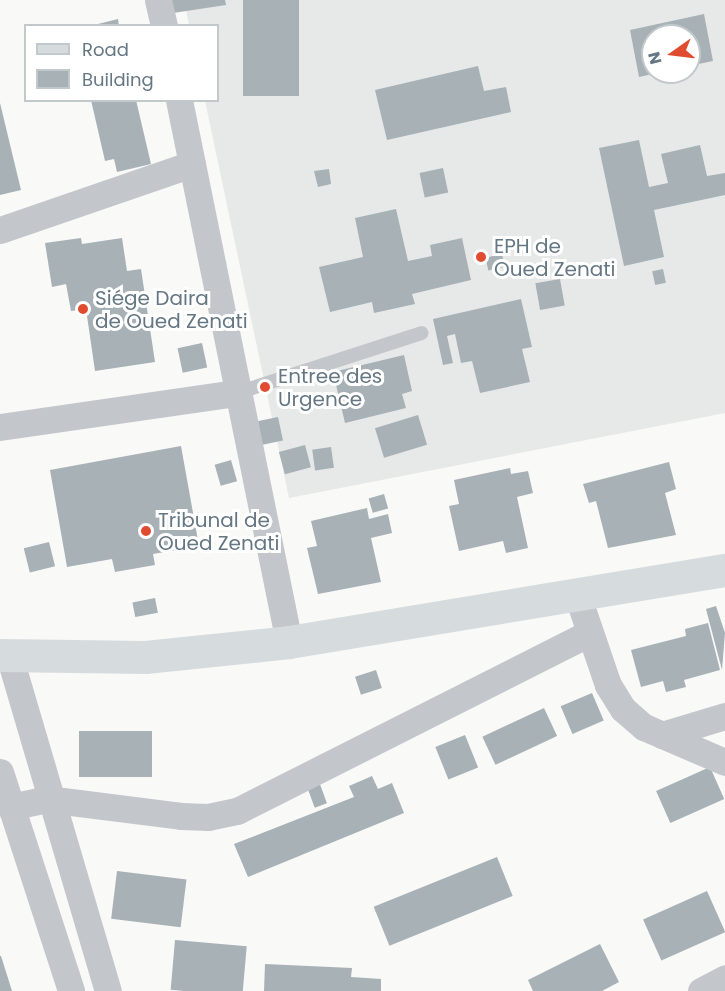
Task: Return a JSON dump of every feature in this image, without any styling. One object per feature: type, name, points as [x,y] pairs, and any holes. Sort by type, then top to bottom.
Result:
[{"type":"main road","points":[[4,655],[145,657],[289,642],[725,570]]},
{"type":"street","points":[[158,0],[164,24]]},
{"type":"street","points":[[179,102],[289,642]]},
{"type":"street","points":[[0,230],[192,164]]},
{"type":"street","points":[[0,427],[237,393]]},
{"type":"street","points":[[577,594],[608,685],[623,709],[662,735],[725,762]]},
{"type":"street","points":[[10,807],[47,799],[181,816],[208,817],[237,812],[590,633]]},
{"type":"street","points":[[4,655],[108,991]]},
{"type":"street","points":[[662,735],[725,716]]},
{"type":"street","points":[[0,772],[71,991]]},
{"type":"street","points":[[701,991],[725,978]]},
{"type":"lane","points":[[237,393],[422,333]]},
{"type":"shaded area","name":"EPH de Oued Zenati","points":[[184,0],[725,0],[725,413],[289,498],[205,102],[219,102],[219,24],[189,24]]},
{"type":"building","points":[[169,0],[225,0],[226,5],[173,13]]},
{"type":"building","points":[[243,0],[299,0],[299,96],[243,96]]},
{"type":"building","points":[[704,14],[713,61],[701,64],[701,24],[658,24]]},
{"type":"building","points":[[118,19],[119,24],[98,24]]},
{"type":"building","points":[[641,28],[641,77],[639,77],[630,30]]},
{"type":"building","points":[[478,66],[484,91],[506,87],[511,112],[387,140],[375,90]]},
{"type":"building","points":[[91,102],[136,102],[151,164],[117,172],[114,159],[105,161]]},
{"type":"building","points":[[0,103],[21,190],[0,195]]},
{"type":"building","points":[[639,140],[649,187],[668,183],[661,154],[700,145],[707,176],[725,173],[725,195],[654,210],[664,257],[624,266],[599,148]]},
{"type":"building","points":[[443,168],[448,192],[425,197],[420,173]]},
{"type":"building","points":[[329,169],[331,184],[318,187],[314,171]]},
{"type":"building","points":[[396,209],[408,261],[432,256],[430,245],[462,238],[471,280],[412,294],[415,304],[374,313],[372,302],[330,312],[319,267],[363,257],[355,218]]},
{"type":"building","points":[[81,238],[82,244],[122,238],[127,271],[141,269],[155,362],[95,371],[86,309],[71,311],[66,284],[52,287],[45,243]]},
{"type":"building","points":[[502,254],[505,267],[488,270],[485,258]]},
{"type":"building","points":[[663,269],[666,283],[655,285],[652,271]]},
{"type":"building","points":[[560,279],[565,306],[540,310],[535,283]]},
{"type":"building","points":[[521,299],[532,347],[522,349],[530,382],[480,393],[472,361],[461,363],[455,334],[447,336],[453,363],[443,365],[433,319]]},
{"type":"building","points":[[202,343],[207,367],[183,373],[178,348]]},
{"type":"building","points":[[404,355],[412,391],[402,394],[406,408],[345,423],[333,372]]},
{"type":"building","points":[[418,415],[427,445],[384,458],[375,428]]},
{"type":"building","points":[[278,417],[283,440],[262,445],[257,421]]},
{"type":"building","points":[[305,445],[311,467],[285,474],[279,452]]},
{"type":"building","points":[[181,446],[199,546],[153,554],[155,565],[115,572],[112,559],[67,567],[50,470]]},
{"type":"building","points":[[331,447],[334,468],[315,470],[312,450]]},
{"type":"building","points":[[231,460],[237,481],[221,486],[215,465]]},
{"type":"building","points":[[669,462],[676,489],[665,493],[676,535],[608,548],[596,501],[589,503],[583,484]]},
{"type":"building","points":[[510,468],[511,474],[528,471],[533,493],[517,497],[528,548],[506,553],[503,541],[459,551],[449,506],[459,504],[454,480]]},
{"type":"building","points":[[384,494],[388,508],[373,513],[369,498]]},
{"type":"building","points":[[367,508],[369,519],[388,514],[392,533],[371,538],[381,582],[318,594],[307,548],[317,546],[311,521]]},
{"type":"building","points":[[49,542],[55,566],[30,573],[24,548]]},
{"type":"building","points":[[155,598],[158,613],[135,617],[132,602]]},
{"type":"building","points":[[716,606],[725,633],[722,670],[706,609]]},
{"type":"building","points":[[708,623],[720,670],[684,680],[686,687],[666,692],[663,681],[641,687],[631,650],[686,636],[685,629]]},
{"type":"building","points":[[376,670],[382,688],[361,695],[355,677]]},
{"type":"building","points":[[592,693],[604,721],[572,734],[561,706]]},
{"type":"building","points":[[544,708],[557,736],[495,765],[482,737]]},
{"type":"building","points":[[79,731],[152,731],[152,777],[79,777]]},
{"type":"building","points":[[465,735],[478,767],[448,779],[435,747]]},
{"type":"building","points":[[710,767],[724,799],[670,823],[656,791]]},
{"type":"building","points":[[317,776],[327,803],[315,808],[305,780]]},
{"type":"building","points":[[372,776],[378,789],[392,783],[404,813],[248,877],[234,844],[354,797],[349,786]]},
{"type":"building","points":[[497,857],[513,896],[389,946],[374,907]]},
{"type":"building","points":[[117,871],[186,880],[181,927],[111,919]]},
{"type":"building","points":[[707,891],[725,932],[661,961],[643,919]]},
{"type":"building","points":[[175,940],[247,946],[243,991],[171,990]]},
{"type":"building","points":[[600,944],[619,982],[602,991],[533,991],[528,980]]},
{"type":"building","points":[[1,956],[12,991],[0,991]]},
{"type":"building","points":[[265,964],[352,968],[351,977],[381,979],[381,991],[264,991]]},
{"type":"place","name":"EPH de Oued Zenati","points":[[481,257]]},
{"type":"place","name":"Siége Daira de Oued Zenati","points":[[83,309]]},
{"type":"place","name":"Entree des Urgence","points":[[265,387]]},
{"type":"place","name":"Tribunal de Oued Zenati","points":[[146,531]]}]
